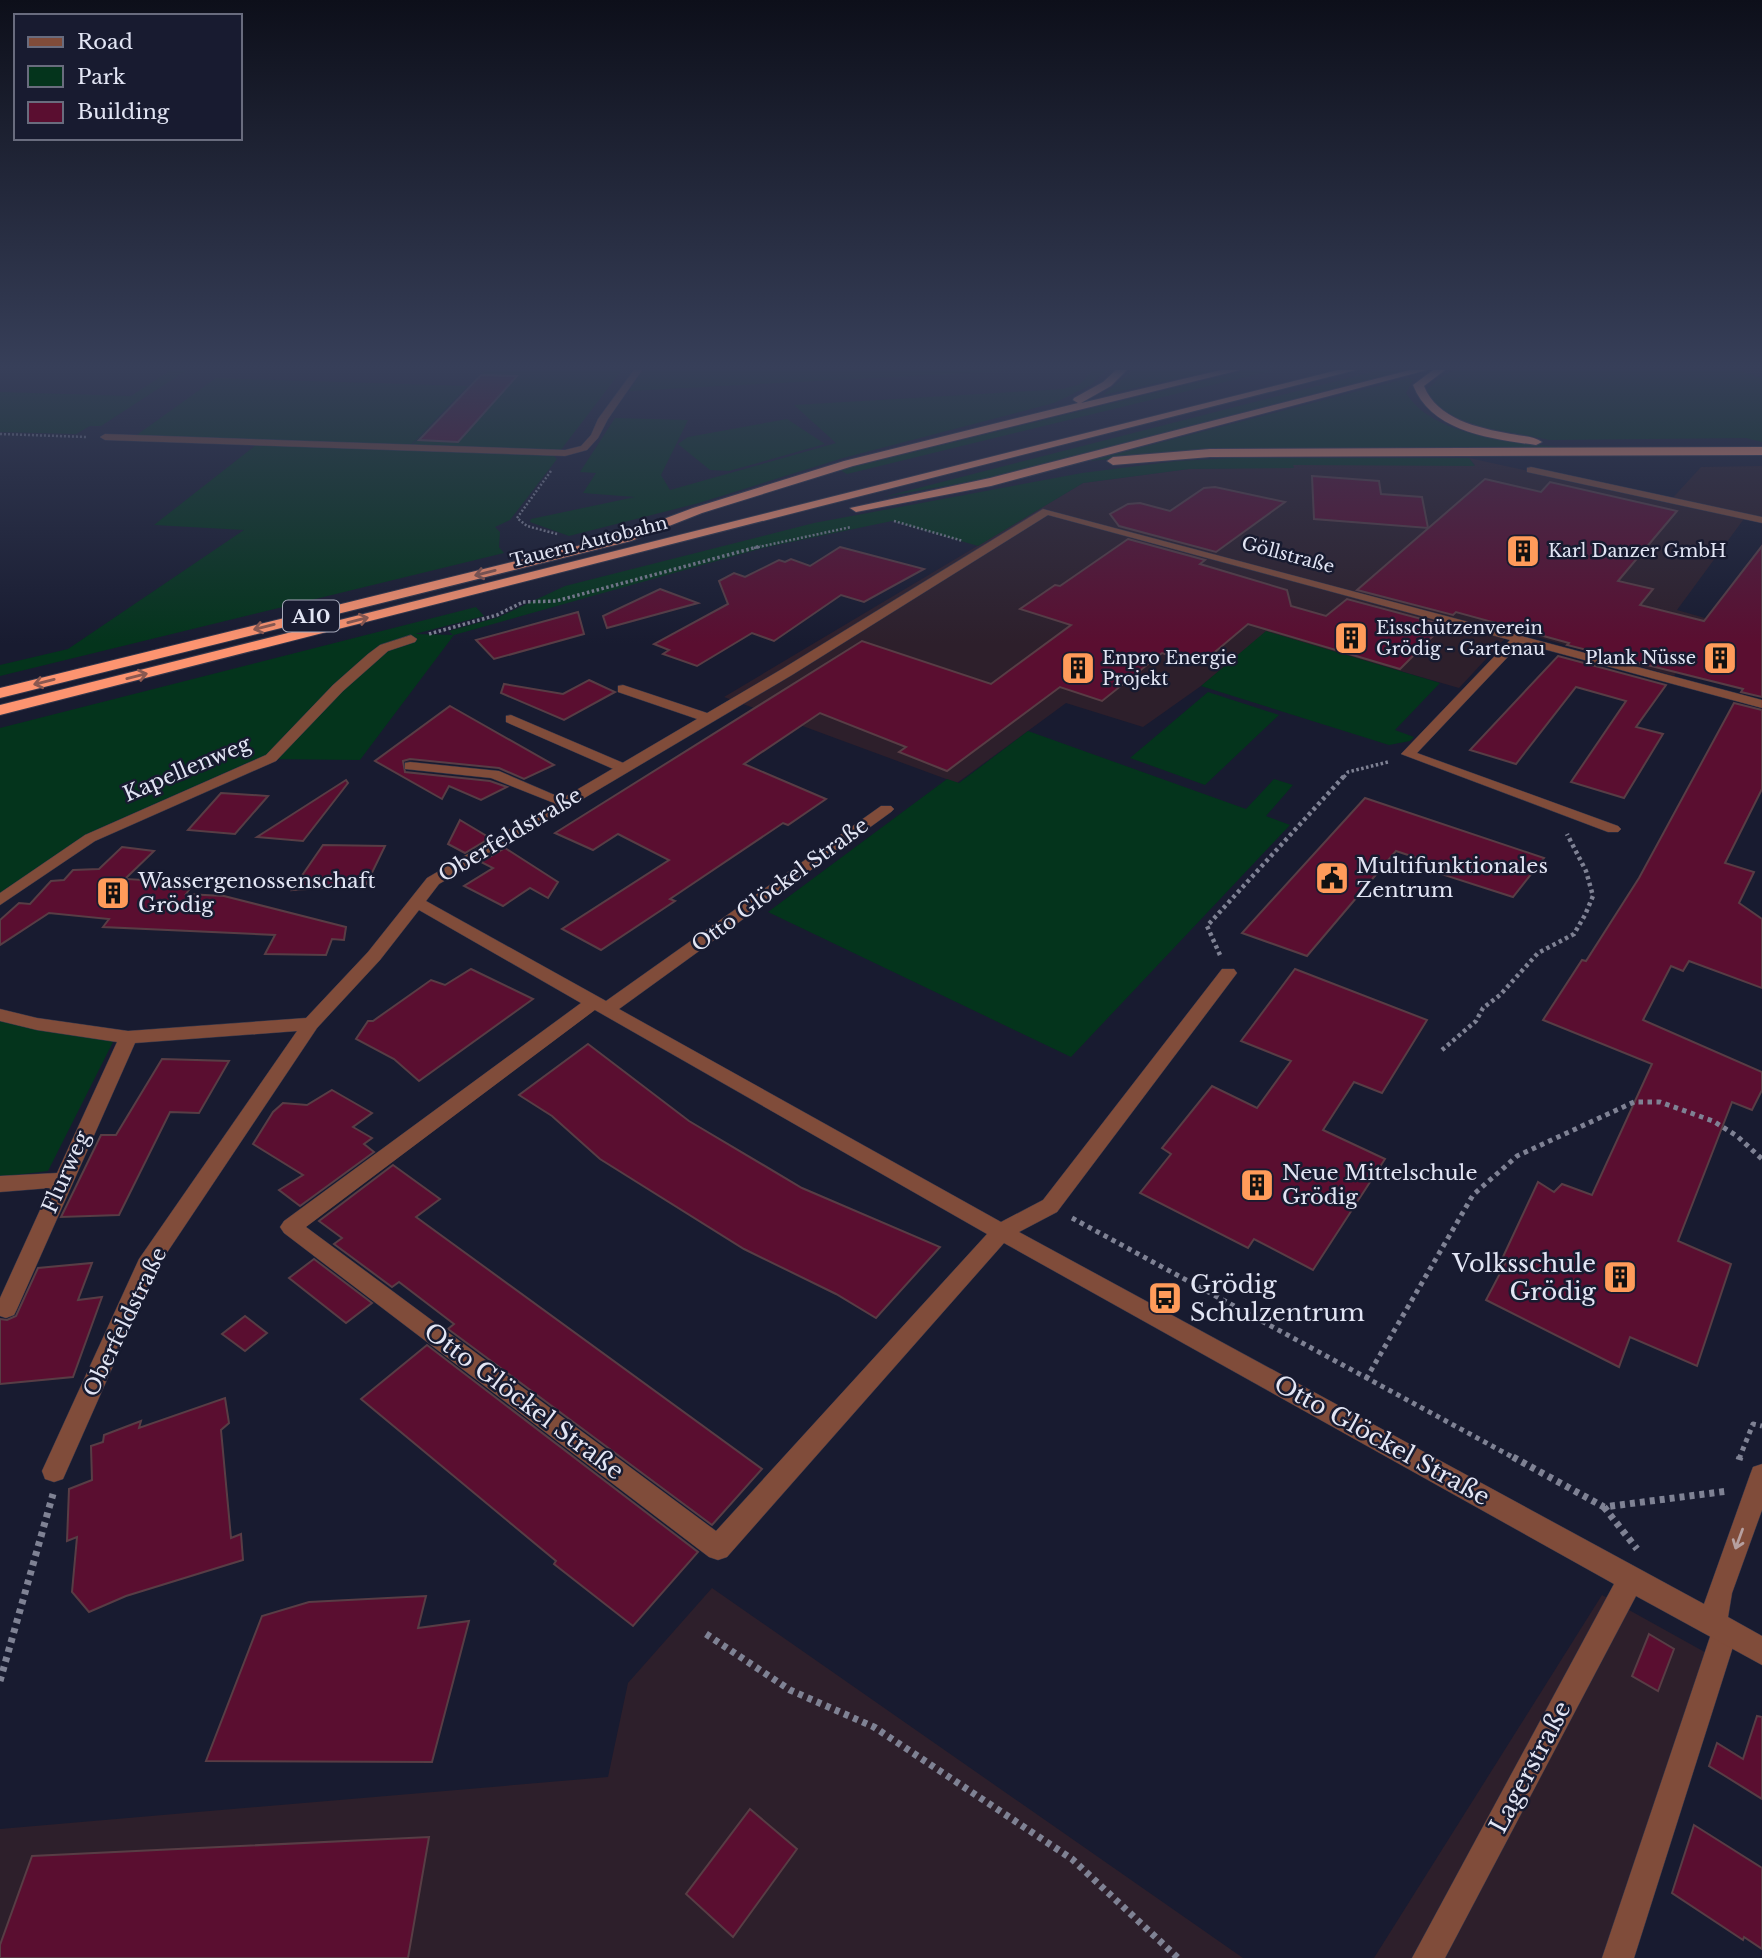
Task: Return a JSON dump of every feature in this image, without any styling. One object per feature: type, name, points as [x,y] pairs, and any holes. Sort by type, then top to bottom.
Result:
[{"type":"highway","points":[[623,538],[686,513],[861,461]]},
{"type":"highway","points":[[770,502],[934,461]]},
{"type":"highway","name":"Tauern Autobahn","points":[[0,710],[989,461]]},
{"type":"highway","points":[[566,568],[649,555],[726,535],[1072,461]]},
{"type":"highway","points":[[1031,472],[1131,461]]},
{"type":"highway","name":"Tauern Autobahn","points":[[0,693],[756,505]]},
{"type":"street","points":[[1531,470],[1762,520]]},
{"type":"street","name":"Oberfeldstraße","points":[[54,1471],[147,1265],[312,1024],[374,956],[433,881],[454,865],[708,718],[1047,511]]},
{"type":"street","name":"Göllstraße","points":[[1047,511],[1762,704]]},
{"type":"street","points":[[1519,638],[1408,754],[1613,829]]},
{"type":"street","name":"Kapellenweg","points":[[0,900],[90,838],[271,758],[318,707],[373,657],[384,648],[411,639]]},
{"type":"street","points":[[623,689],[708,718]]},
{"type":"street","points":[[510,719],[623,768]]},
{"type":"street","points":[[410,766],[494,774],[564,802]]},
{"type":"street","name":"Otto Glöckel Straße","points":[[886,809],[600,1006],[291,1227],[718,1548],[1001,1232],[1050,1206],[1228,973]]},
{"type":"street","name":"Otto Glöckel Straße","points":[[416,902],[1001,1232],[1632,1577],[1762,1651]]},
{"type":"street","points":[[0,1015],[37,1024],[128,1037],[312,1024]]},
{"type":"street","name":"Flurweg","points":[[6,1309],[61,1180],[128,1037]]},
{"type":"street","points":[[0,1184],[61,1180]]},
{"type":"street","points":[[1618,1958],[1719,1627],[1719,1593],[1762,1475]]},
{"type":"street","name":"Lagerstraße","points":[[1428,1958],[1632,1577]]},
{"type":"path","points":[[559,461],[517,518],[527,526],[565,538]]},
{"type":"path","points":[[891,520],[988,548]]},
{"type":"path","points":[[523,602],[556,601],[764,545],[853,527]]},
{"type":"path","points":[[411,639],[497,615],[523,602],[531,594]]},
{"type":"path","points":[[1228,973],[1207,926],[1348,772],[1408,754]]},
{"type":"path","points":[[1442,1050],[1476,1021],[1483,1008],[1500,995],[1538,953],[1573,934],[1585,915],[1593,896],[1555,807]]},
{"type":"path","points":[[1366,1379],[1474,1195],[1517,1156],[1634,1102],[1660,1101],[1713,1121],[1737,1136],[1762,1159]]},
{"type":"path","points":[[1050,1206],[1604,1507],[1728,1491],[1732,1479]]},
{"type":"path","points":[[1736,1468],[1753,1424],[1762,1426]]},
{"type":"path","points":[[0,1681],[53,1500],[54,1471]]},
{"type":"path","points":[[706,1634],[790,1690],[874,1727],[1072,1859],[1178,1958]]},
{"type":"shaded area","points":[[1472,461],[1484,461],[1669,502],[1701,467],[1762,466],[1762,519],[1746,516],[1677,610],[1712,620],[1674,676],[1513,630],[1459,688],[1266,632],[1201,686],[1143,727],[1066,703],[957,783],[724,697],[1083,483],[1189,469],[1294,467],[1292,465],[1475,465]]},
{"type":"shaded area","points":[[712,1588],[1243,1958],[0,1958],[0,1829],[608,1777],[628,1683]]},
{"type":"shaded area","points":[[1602,1595],[1710,1655],[1608,1958],[1374,1958]]},
{"type":"green space","points":[[235,461],[555,461],[510,520],[495,527],[500,532],[499,547],[504,553],[0,676],[0,665],[68,649],[244,530],[154,525]]},
{"type":"green space","points":[[587,461],[668,461],[661,475],[670,490],[771,461],[832,461],[699,503],[569,536],[530,522],[531,519],[635,497],[583,493],[596,473],[580,472]]},
{"type":"green space","points":[[699,461],[763,461],[729,471],[710,470]]},
{"type":"green space","points":[[875,461],[899,461],[847,474],[840,470]]},
{"type":"green space","points":[[1022,461],[1056,461],[991,478],[883,497]]},
{"type":"green space","points":[[1174,461],[1472,461],[1475,466],[1293,465],[1294,468],[1189,469],[1083,483],[978,546],[892,521],[763,548],[454,635],[360,760],[256,759],[100,828],[0,895],[0,728],[476,607],[484,616],[415,634],[453,635],[449,631],[499,617],[565,586],[814,523],[1082,473]]},
{"type":"green space","points":[[1266,631],[1440,683],[1395,730],[1414,737],[1410,741],[1389,745],[1201,686]]},
{"type":"green space","points":[[1208,692],[1279,715],[1205,785],[1130,758]]},
{"type":"green space","points":[[1028,731],[1246,809],[1274,779],[1293,785],[1266,816],[1290,825],[1071,1057],[768,912],[947,779],[959,783]]},
{"type":"green space","points":[[0,1010],[114,1040],[48,1171],[0,1177]]},
{"type":"building","points":[[1312,476],[1379,481],[1381,494],[1422,497],[1428,528],[1314,519]]},
{"type":"building","name":"Karl Danzer GmbH","points":[[1485,479],[1541,492],[1550,482],[1677,511],[1618,581],[1653,589],[1640,605],[1704,621],[1762,546],[1762,697],[1741,692],[1743,689],[1567,645],[1569,643],[1456,612],[1453,615],[1357,590]]},
{"type":"building","points":[[1215,487],[1285,502],[1216,552],[1119,526],[1110,514],[1128,504],[1140,503],[1170,511],[1204,488]]},
{"type":"building","points":[[1128,539],[1205,560],[1200,564],[1287,590],[1291,606],[1326,616],[1347,599],[1444,625],[1400,669],[1248,624],[1203,662],[1194,663],[1162,653],[1102,701],[1060,687],[947,771],[899,752],[906,747],[820,713],[744,764],[826,799],[788,825],[783,823],[670,899],[675,901],[601,950],[562,929],[669,860],[618,834],[593,850],[555,833],[862,641],[991,684],[1071,625],[1020,609],[1055,585],[1060,586]]},
{"type":"building","points":[[840,547],[924,569],[864,602],[841,595],[774,641],[752,633],[697,666],[663,654],[669,650],[654,644],[728,604],[719,581],[734,573],[745,577],[779,560],[785,562],[791,559],[810,566]]},
{"type":"building","points":[[660,589],[698,603],[607,628],[603,616]]},
{"type":"building","points":[[578,612],[584,634],[494,659],[476,640]]},
{"type":"building","points":[[1558,656],[1666,685],[1636,727],[1663,734],[1624,798],[1571,782],[1626,701],[1576,687],[1516,764],[1470,750]]},
{"type":"building","points":[[589,680],[615,692],[564,720],[501,693],[504,684],[563,694]]},
{"type":"building","points":[[1734,703],[1762,710],[1762,789],[1725,863],[1754,872],[1739,903],[1762,919],[1762,988],[1689,961],[1683,971],[1671,966],[1643,1020],[1762,1072],[1762,1090],[1752,1110],[1732,1102],[1678,1241],[1731,1264],[1697,1366],[1630,1337],[1619,1367],[1486,1300],[1506,1262],[1502,1259],[1538,1182],[1554,1192],[1562,1184],[1592,1195],[1652,1064],[1543,1020],[1582,960],[1586,961],[1639,878]]},
{"type":"building","points":[[450,706],[554,765],[524,779],[499,768],[410,759],[403,761],[405,772],[490,781],[507,787],[481,800],[449,786],[442,799],[375,761]]},
{"type":"building","points":[[346,780],[348,783],[303,841],[257,837]]},
{"type":"building","points":[[221,793],[268,796],[235,834],[188,830]]},
{"type":"building","name":"Multifunktionales Zentrum","points":[[1365,798],[1544,858],[1513,897],[1441,874],[1444,867],[1396,851],[1307,956],[1242,933]]},
{"type":"building","points":[[460,820],[490,838],[465,853],[448,844]]},
{"type":"building","points":[[323,845],[385,846],[366,885],[292,890]]},
{"type":"building","points":[[122,847],[154,851],[125,879],[194,883],[186,894],[224,896],[346,927],[344,940],[332,939],[326,955],[265,954],[275,935],[103,927],[109,919],[49,913],[0,945],[0,920],[19,903],[30,904],[51,881],[64,880],[73,870],[99,869]]},
{"type":"building","points":[[505,848],[558,882],[548,898],[530,888],[503,906],[464,886],[493,868],[481,862]]},
{"type":"building","points":[[471,969],[533,999],[419,1081],[394,1059],[356,1039],[368,1021],[373,1021],[431,980],[445,985]]},
{"type":"building","name":"Neue Mittelschule Grödig","points":[[1295,969],[1427,1020],[1382,1093],[1354,1082],[1323,1130],[1385,1159],[1313,1270],[1254,1239],[1248,1248],[1140,1193],[1171,1154],[1162,1148],[1212,1086],[1257,1108],[1291,1061],[1241,1041]]},
{"type":"building","points":[[588,1044],[689,1121],[802,1188],[940,1247],[876,1318],[836,1294],[744,1249],[600,1159],[552,1116],[519,1095]]},
{"type":"building","points":[[162,1059],[229,1061],[199,1113],[170,1112],[119,1215],[61,1217],[101,1135],[116,1135]]},
{"type":"building","points":[[332,1090],[372,1113],[353,1127],[372,1138],[364,1144],[374,1152],[300,1206],[279,1190],[303,1175],[253,1144],[273,1112],[283,1103],[307,1105]]},
{"type":"building","points":[[393,1165],[440,1199],[416,1217],[762,1469],[712,1525],[448,1329],[454,1324],[399,1282],[392,1287],[334,1244],[342,1238],[319,1221]]},
{"type":"building","points":[[314,1259],[372,1303],[346,1323],[289,1278]]},
{"type":"building","points":[[92,1263],[78,1300],[102,1297],[73,1377],[0,1384],[0,1319],[7,1320],[16,1316],[38,1268]]},
{"type":"building","points":[[245,1316],[267,1333],[245,1351],[222,1334]]},
{"type":"building","points":[[427,1345],[698,1552],[633,1626],[554,1564],[556,1561],[361,1399]]},
{"type":"building","points":[[225,1398],[229,1423],[221,1430],[231,1538],[241,1534],[243,1560],[126,1596],[89,1612],[72,1592],[77,1537],[67,1541],[69,1489],[92,1480],[91,1446],[103,1442],[104,1435],[141,1421],[139,1428]]},
{"type":"building","points":[[426,1596],[418,1628],[469,1621],[432,1762],[206,1761],[262,1616],[309,1602]]},
{"type":"building","points":[[1649,1634],[1674,1649],[1658,1691],[1632,1676]]},
{"type":"building","points":[[1757,1716],[1762,1717],[1762,1799],[1709,1766],[1717,1743],[1743,1759]]},
{"type":"building","points":[[750,1809],[797,1849],[733,1937],[686,1894]]},
{"type":"building","points":[[1694,1825],[1762,1868],[1762,1949],[1744,1937],[1743,1940],[1672,1893]]},
{"type":"building","points":[[429,1837],[408,1958],[0,1958],[0,1945],[32,1856]]},
{"type":"place","name":"Karl Danzer GmbH","points":[[1523,551]]},
{"type":"place","name":"Eisschützenverein Grödig - Gartenau","points":[[1351,638]]},
{"type":"place","name":"Plank Nüsse","points":[[1720,658]]},
{"type":"place","name":"Enpro Energie Projekt","points":[[1078,668]]},
{"type":"place","name":"Multifunktionales Zentrum","points":[[1332,878]]},
{"type":"place","name":"Wassergenossenschaft Grödig","points":[[113,893]]},
{"type":"place","name":"Neue Mittelschule Grödig","points":[[1257,1185]]},
{"type":"place","name":"Volksschule Grödig","points":[[1620,1277]]},
{"type":"place","name":"Grödig Schulzentrum","points":[[1165,1298]]}]
